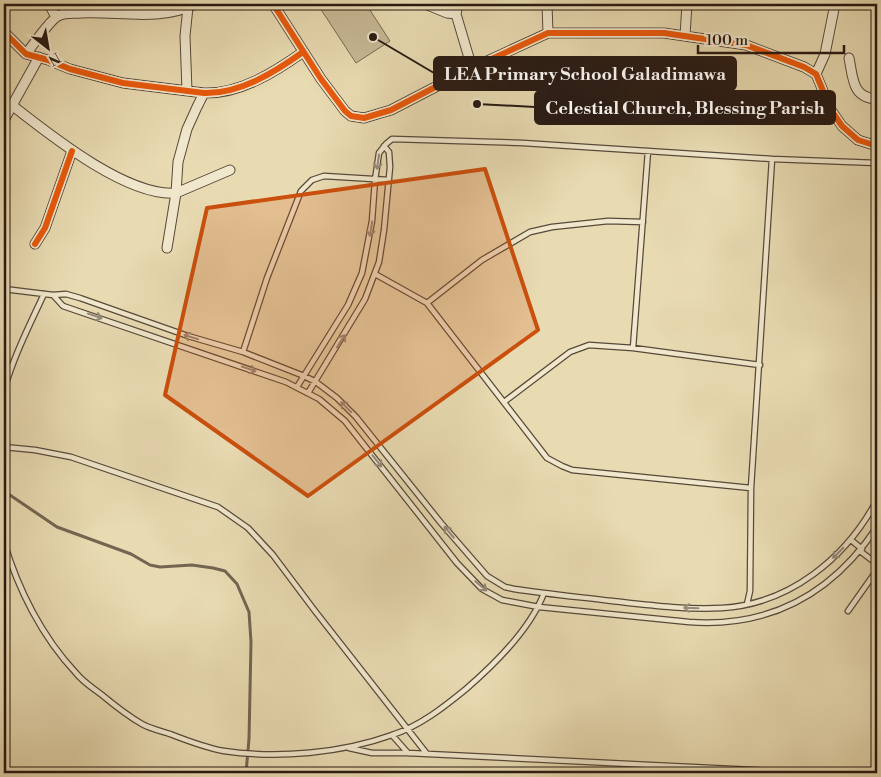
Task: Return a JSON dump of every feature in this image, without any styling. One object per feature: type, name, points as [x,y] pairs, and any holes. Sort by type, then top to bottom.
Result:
[{"type":"street","points":[[50,4],[56,17]]},
{"type":"street","points":[[274,4],[303,52],[345,111],[351,116],[370,116],[391,110],[472,68],[548,33],[664,33],[746,45],[804,67],[816,74],[831,110],[842,126],[858,140],[877,146]]},
{"type":"street","points":[[425,4],[447,13],[456,14]]},
{"type":"street","points":[[458,4],[456,14],[472,68]]},
{"type":"street","points":[[548,4],[548,33]]},
{"type":"street","points":[[685,36],[688,4]]},
{"type":"street","points":[[816,74],[825,54],[835,4]]},
{"type":"street","points":[[26,54],[56,17],[67,13],[116,8],[142,14],[162,13],[192,6],[185,36],[187,91]]},
{"type":"street","points":[[4,32],[26,54],[70,69],[122,83],[204,93],[214,93],[235,88],[262,78],[303,52]]},
{"type":"street","points":[[4,120],[8,104],[39,57]]},
{"type":"street","points":[[849,58],[855,87],[862,96],[869,99],[877,99]]},
{"type":"street","points":[[167,248],[176,193],[178,162],[196,107],[204,93]]},
{"type":"street","points":[[8,104],[72,152],[137,185],[156,192],[176,193],[230,170]]},
{"type":"street","points":[[36,244],[45,228],[72,152]]},
{"type":"lane","points":[[297,387],[348,305],[362,273],[372,221],[379,153],[392,139],[523,143],[772,159],[877,163]]},
{"type":"lane","points":[[308,393],[365,299],[375,274],[382,247],[388,180],[389,152],[384,146]]},
{"type":"lane","points":[[633,348],[648,151]]},
{"type":"lane","points":[[747,604],[750,591],[751,488],[772,159]]},
{"type":"lane","points":[[242,352],[264,286],[301,191],[312,180],[324,176],[388,180]]},
{"type":"lane","points":[[427,302],[482,260],[530,232],[552,226],[608,221],[643,222]]},
{"type":"lane","points":[[375,274],[427,302],[548,458],[562,466],[572,470],[751,488]]},
{"type":"lane","points":[[4,289],[52,295],[66,294],[80,298],[188,336],[242,352],[316,382],[337,398],[356,417],[441,523],[488,576],[504,587],[544,594],[689,608],[722,608],[747,604],[769,598],[805,581],[834,558],[850,540],[877,500]]},
{"type":"lane","points":[[4,390],[13,360],[44,294]]},
{"type":"lane","points":[[52,295],[63,306],[297,387],[331,408],[345,421],[457,563],[482,589],[502,600],[539,607],[689,622],[725,623],[780,609],[811,595],[842,570],[861,550],[877,527]]},
{"type":"lane","points":[[504,402],[553,364],[579,348],[589,345],[633,348],[760,365]]},
{"type":"lane","points":[[4,447],[35,450],[71,457],[218,507],[233,516],[248,528],[273,555],[314,611],[427,754]]},
{"type":"lane","points":[[850,540],[877,564]]},
{"type":"lane","points":[[4,542],[17,582],[26,600],[67,663],[84,681],[141,724],[225,751],[312,753],[346,747],[392,735],[408,728],[438,710],[478,679],[510,646],[539,607],[544,594]]},
{"type":"lane","points":[[848,611],[877,570]]},
{"type":"lane","points":[[392,735],[408,753]]},
{"type":"lane","points":[[346,747],[372,752],[772,771]]},
{"type":"highlighted area","points":[[485,169],[538,330],[308,496],[165,395],[207,208]]},
{"type":"shaded area","points":[[327,4],[366,4],[390,41],[356,63],[320,8]]},
{"type":"waterway","points":[[4,491],[57,527],[131,554],[150,565],[160,567],[192,565],[213,568],[225,571],[237,584],[249,612],[251,642],[249,739],[246,773]]},
{"type":"cycle path","points":[[273,4],[321,79],[345,111],[351,116],[364,118],[391,110],[472,68],[548,33],[664,33],[746,45],[804,67],[816,74],[831,110],[842,126],[858,140],[877,146]]},
{"type":"cycle path","points":[[4,32],[26,54],[70,69],[123,83],[204,93],[231,90],[244,86],[269,74],[303,52]]},
{"type":"cycle path","points":[[35,244],[45,228],[72,151]]},
{"type":"place","name":"LEA Primary School Galadimawa","points":[[373,37]]},
{"type":"place","name":"Celestial Church, Blessing Parish","points":[[477,104]]}]
